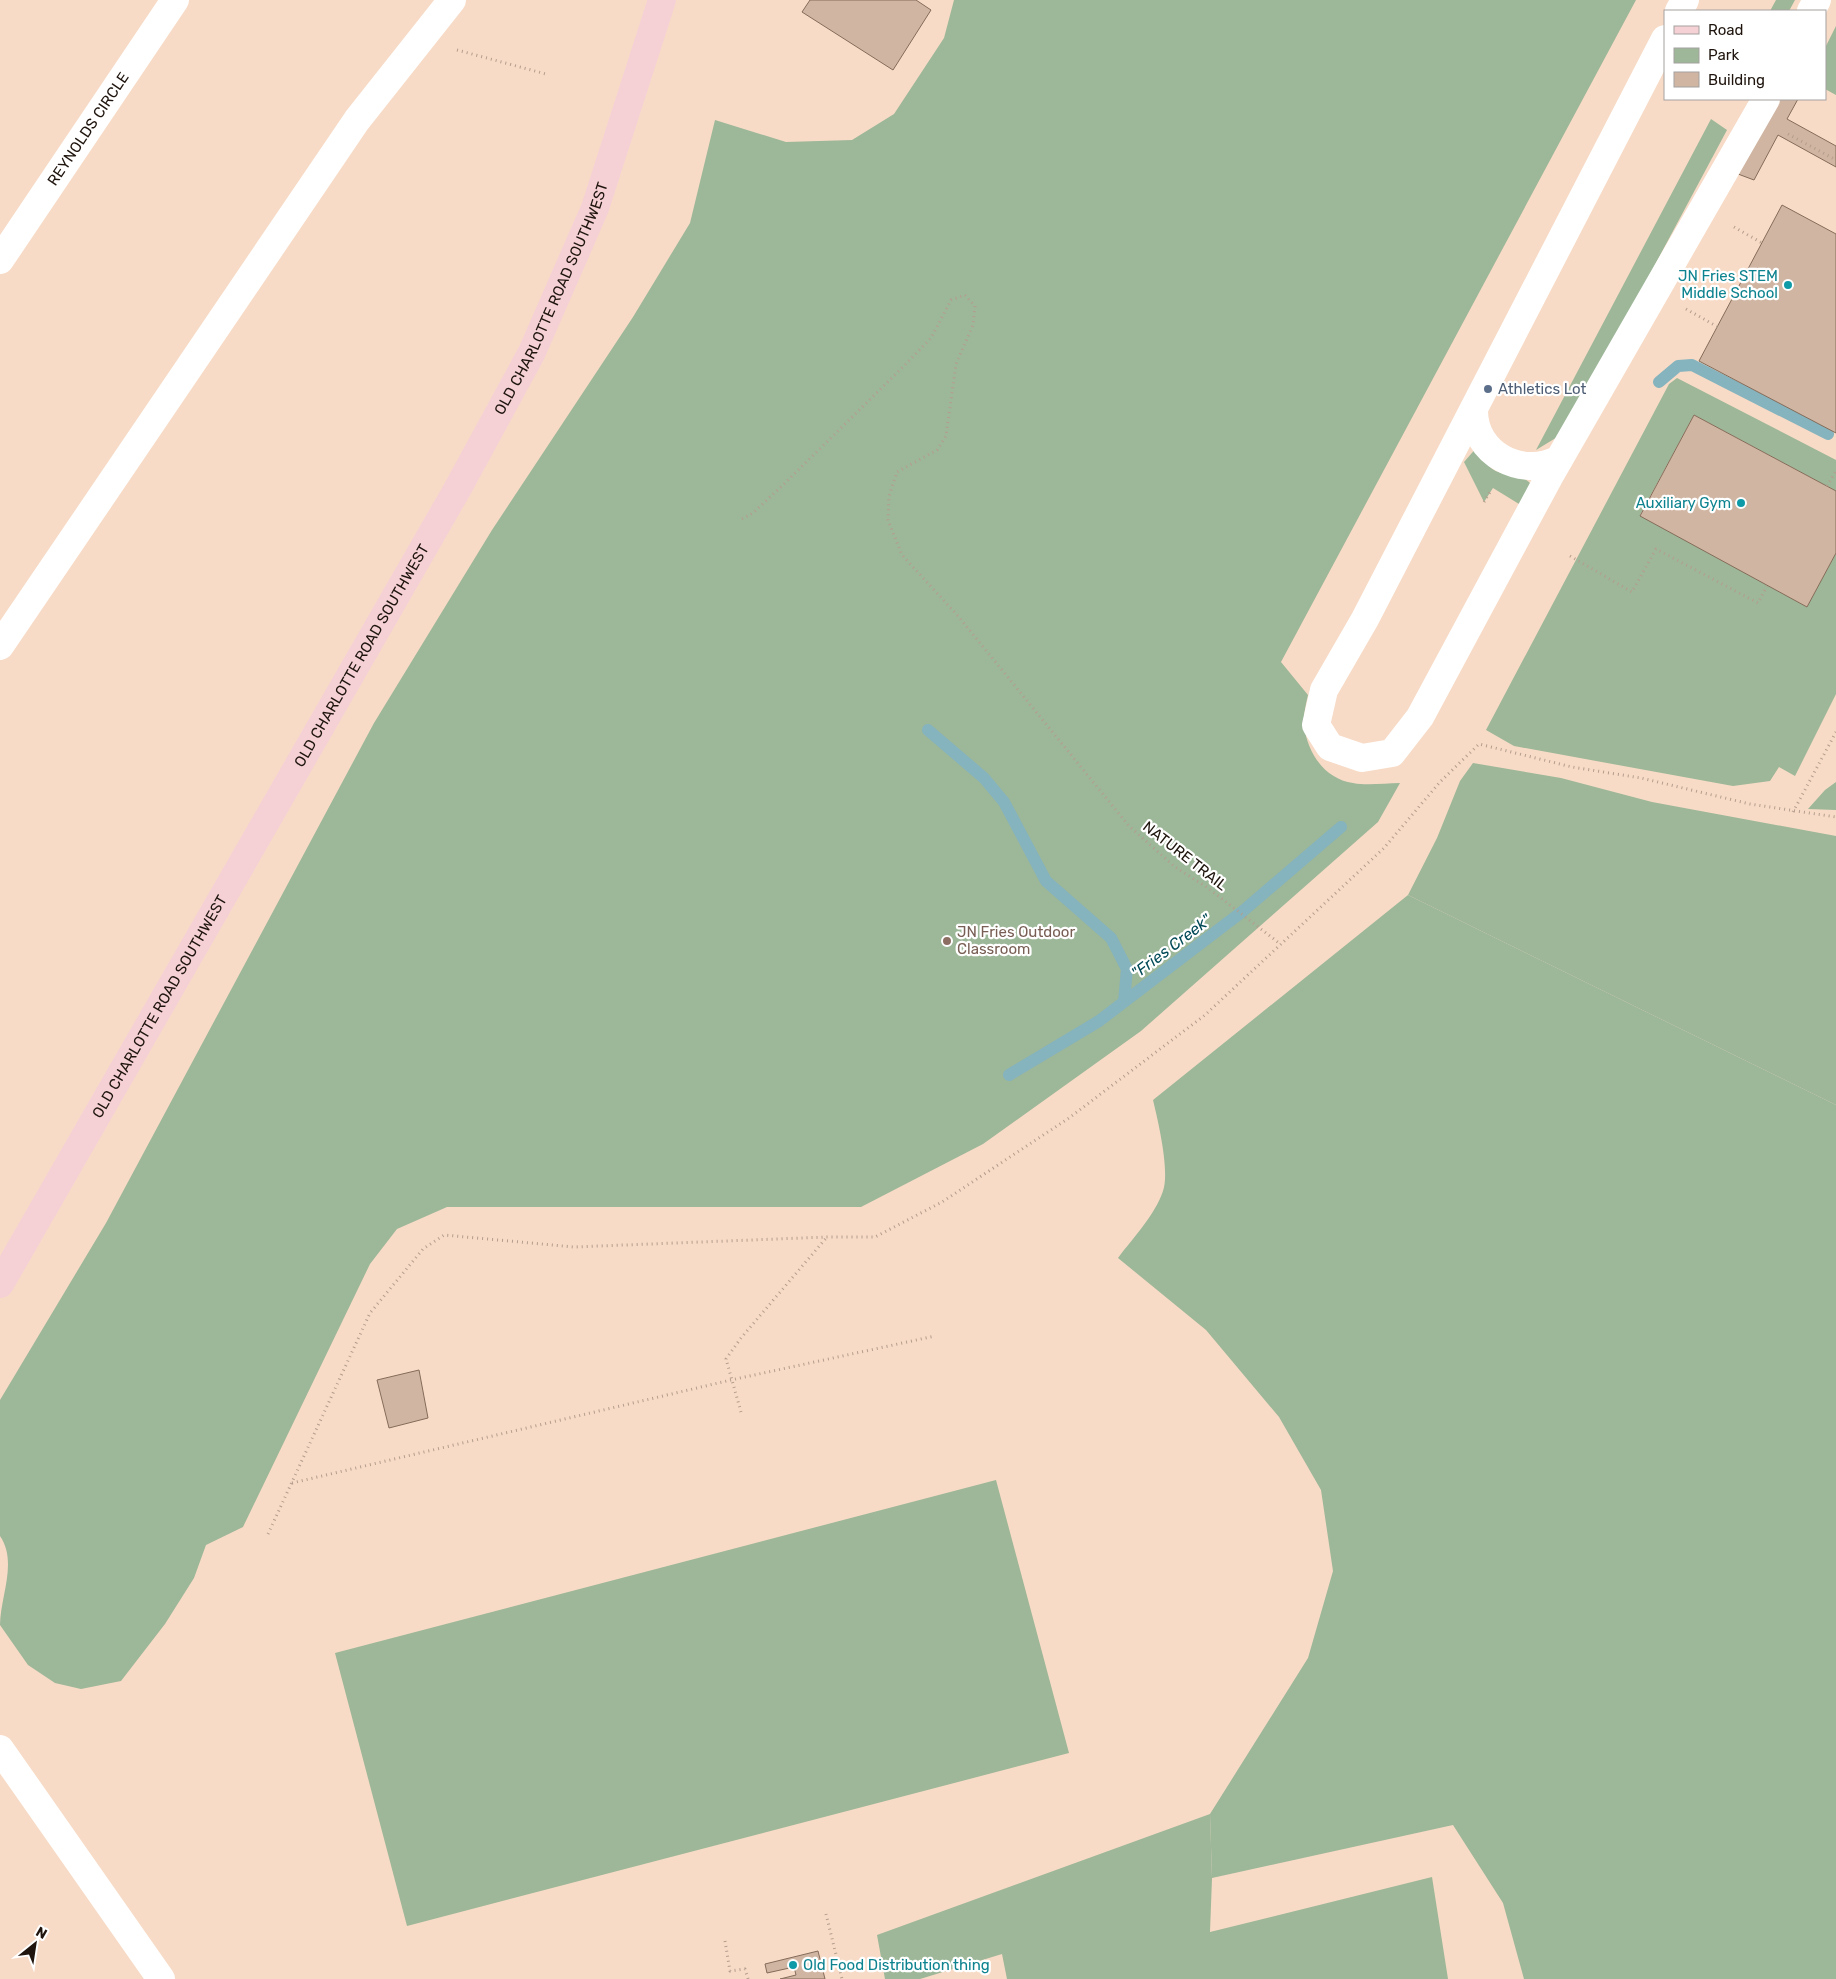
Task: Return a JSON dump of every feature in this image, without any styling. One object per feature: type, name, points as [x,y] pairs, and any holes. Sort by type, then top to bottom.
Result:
[{"type":"main road","name":"OLD CHARLOTTE ROAD SOUTHWEST","points":[[0,1284],[458,488],[532,352],[595,208],[662,0]]},
{"type":"street","name":"REYNOLDS CIRCLE","points":[[0,260],[175,0]]},
{"type":"street","points":[[0,646],[357,120],[452,0]]},
{"type":"street","points":[[1664,41],[1366,619],[1324,690],[1316,725],[1330,747],[1362,758],[1392,754],[1420,717],[1559,459],[1765,100]]},
{"type":"street","points":[[1474,410],[1474,422],[1479,433],[1491,451],[1502,459],[1533,468],[1548,465],[1559,459]]},
{"type":"street","points":[[0,1749],[161,1979]]},
{"type":"path","points":[[420,40],[546,74]]},
{"type":"path","points":[[1781,130],[1836,160]]},
{"type":"path","points":[[1726,222],[1762,243]]},
{"type":"path","name":"NATURE TRAIL","points":[[742,519],[753,513],[784,484],[904,366],[931,338],[951,300],[965,295],[975,306],[973,325],[956,364],[946,436],[937,450],[897,472],[889,496],[888,520],[902,556],[958,616],[1087,777],[1129,826],[1175,867],[1218,896],[1279,944]]},
{"type":"path","points":[[1680,306],[1718,327]]},
{"type":"path","points":[[1827,486],[1836,471]]},
{"type":"path","points":[[1570,556],[1632,592],[1656,549],[1758,603],[1767,586]]},
{"type":"path","points":[[1793,812],[1836,732]]},
{"type":"path","points":[[268,1534],[370,1313],[423,1248],[444,1235],[574,1247],[827,1237],[875,1237],[942,1202],[1068,1118],[1205,1015],[1384,848],[1440,782],[1479,744],[1572,767],[1641,778],[1793,812],[1836,817]]},
{"type":"path","points":[[741,1412],[726,1359],[827,1237]]},
{"type":"path","points":[[291,1483],[731,1380],[935,1336]]},
{"type":"path","points":[[826,1914],[842,1979]]},
{"type":"path","points":[[725,1941],[730,1971],[745,1969],[748,1979]]},
{"type":"green space","points":[[954,0],[1636,0],[1281,662],[1308,695],[1304,718],[1306,736],[1314,755],[1326,771],[1343,781],[1359,784],[1400,783],[1378,822],[1141,1031],[983,1144],[861,1207],[447,1207],[397,1229],[370,1264],[243,1527],[206,1545],[194,1578],[165,1624],[121,1681],[81,1689],[55,1683],[28,1665],[0,1625],[7,1580],[8,1557],[0,1536],[0,1400],[106,1223],[374,723],[492,530],[633,317],[690,223],[715,120],[786,142],[852,140],[894,114],[944,38]]},
{"type":"green space","points":[[1776,0],[1795,0],[1790,10],[1771,10]]},
{"type":"green space","points":[[1836,26],[1836,95],[1826,90],[1826,46]]},
{"type":"green space","points":[[1711,119],[1727,130],[1603,362],[1559,436],[1536,450]]},
{"type":"green space","points":[[1677,378],[1836,460],[1836,491],[1694,415],[1640,515],[1807,606],[1836,553],[1836,694],[1795,776],[1779,767],[1770,781],[1733,786],[1514,746],[1486,730],[1669,384]]},
{"type":"green space","points":[[1478,446],[1485,460],[1495,471],[1524,479],[1533,487],[1519,504],[1493,488],[1484,502],[1464,462]]},
{"type":"green space","points":[[1473,763],[1561,778],[1652,802],[1836,836],[1836,1105],[1408,895],[1437,838],[1460,781]]},
{"type":"green space","points":[[1836,782],[1836,810],[1808,809],[1825,790]]},
{"type":"green space","points":[[1408,895],[1836,1105],[1836,1979],[1524,1979],[1503,1903],[1453,1825],[1212,1878],[1210,1814],[1308,1658],[1333,1571],[1321,1490],[1279,1417],[1206,1330],[1118,1258],[1155,1209],[1165,1182],[1164,1159],[1153,1100]]},
{"type":"green space","points":[[996,1480],[1069,1753],[407,1926],[335,1653]]},
{"type":"green space","points":[[1210,1814],[1212,1878],[1210,1932],[1432,1877],[1448,1979],[1007,1979],[1002,1954],[920,1979],[885,1979],[877,1935]]},
{"type":"building","points":[[810,0],[916,0],[931,10],[893,70],[802,12]]},
{"type":"building","points":[[1777,100],[1797,100],[1787,119],[1836,146],[1836,167],[1778,135],[1754,180],[1738,174]]},
{"type":"building","name":"JN Fries STEM Middle School","points":[[1782,205],[1836,234],[1836,433],[1699,361]]},
{"type":"building","name":"Auxiliary Gym","points":[[1694,415],[1836,491],[1836,553],[1807,607],[1640,516]]},
{"type":"building","points":[[419,1370],[428,1418],[389,1428],[377,1380]]},
{"type":"building","name":"Old Food Distribution thing","points":[[818,1951],[825,1979],[780,1979],[796,1975],[794,1967],[767,1973],[765,1964]]},
{"type":"waterway","points":[[1659,382],[1678,366],[1692,365],[1828,434]]},
{"type":"waterway","points":[[928,730],[984,778],[1004,802],[1046,881],[1111,938],[1127,969],[1124,1002]]},
{"type":"waterway","name":"\"Fries Creek\"","points":[[1009,1075],[1099,1021],[1243,911],[1341,827]]},
{"type":"place","name":"JN Fries STEM Middle School","points":[[1788,285]]},
{"type":"place","name":"Athletics Lot","points":[[1488,389]]},
{"type":"place","name":"Auxiliary Gym","points":[[1741,503]]},
{"type":"place","name":"JN Fries Outdoor Classroom","points":[[947,941]]},
{"type":"place","name":"Old Food Distribution thing","points":[[793,1965]]}]
